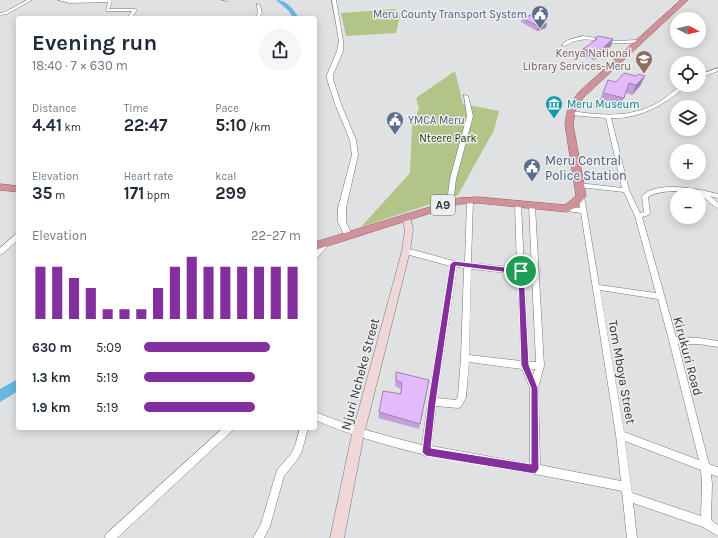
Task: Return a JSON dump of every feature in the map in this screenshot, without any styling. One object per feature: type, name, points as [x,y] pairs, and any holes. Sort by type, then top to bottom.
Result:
[{"type":"highway","points":[[567,209],[575,204],[581,196],[569,124],[570,113],[574,102],[685,0]]},
{"type":"highway","points":[[0,187],[16,189]]},
{"type":"highway","name":"A9","points":[[317,245],[450,203],[470,200],[567,209]]},
{"type":"main road","name":"Njuri Ncheke Street","points":[[337,538],[358,434],[406,251],[409,229],[406,217]]},
{"type":"street","points":[[0,14],[6,13],[30,0]]},
{"type":"street","points":[[60,0],[70,2],[110,0],[107,10],[136,10],[131,16]]},
{"type":"street","points":[[334,0],[341,41],[340,51],[330,75],[330,79],[338,104],[355,146],[355,155],[342,208],[342,222],[348,235]]},
{"type":"street","points":[[258,5],[260,13],[258,16]]},
{"type":"street","points":[[563,45],[573,40],[594,36],[615,42],[639,42]]},
{"type":"street","points":[[706,74],[718,69]]},
{"type":"street","points":[[570,113],[608,117],[635,116],[657,106],[675,92]]},
{"type":"street","points":[[450,203],[453,179],[470,116],[466,96]]},
{"type":"street","name":"Kirukuri Road","points":[[608,117],[626,190],[638,216],[659,296],[673,340],[705,467],[707,484],[706,524]]},
{"type":"street","points":[[579,185],[626,190]]},
{"type":"street","points":[[638,216],[647,213],[645,196],[652,191],[670,190]]},
{"type":"street","points":[[706,193],[718,196]]},
{"type":"street","name":"Tom Mboya Street","points":[[581,196],[620,435],[632,538]]},
{"type":"street","points":[[706,196],[718,206]]},
{"type":"street","points":[[432,402],[459,403],[462,396],[465,358],[470,200]]},
{"type":"street","points":[[518,204],[525,365],[534,388]]},
{"type":"street","points":[[532,206],[534,273],[540,366],[534,388],[535,469]]},
{"type":"street","points":[[567,209],[584,211]]},
{"type":"street","points":[[0,252],[16,238]]},
{"type":"street","points":[[317,254],[328,242]]},
{"type":"street","points":[[406,251],[454,264],[534,273]]},
{"type":"street","points":[[426,452],[432,402],[454,264]]},
{"type":"street","points":[[596,287],[659,296]]},
{"type":"street","points":[[673,340],[699,341],[718,344]]},
{"type":"street","points":[[465,358],[540,366]]},
{"type":"street","points":[[317,417],[358,434],[426,452],[535,469],[626,492],[706,524],[718,531]]},
{"type":"street","points":[[110,538],[227,430]]},
{"type":"street","points":[[258,538],[265,526],[280,473],[294,457],[299,448],[304,430]]},
{"type":"street","points":[[620,435],[718,472]]},
{"type":"green space","points":[[395,9],[400,16],[396,33],[346,36],[341,13]]},
{"type":"green space","name":"Nteere Park","points":[[455,71],[463,104],[499,111],[494,130],[458,195],[361,227],[410,173],[412,125],[419,109],[416,98]]},
{"type":"building","points":[[532,15],[547,24],[538,26],[522,18]]},
{"type":"building","points":[[598,36],[613,39],[596,54],[583,49],[597,39],[595,38]]},
{"type":"building","points":[[624,73],[636,76],[638,74],[645,76],[636,85],[629,83],[624,98],[603,93],[608,80],[616,82]]},
{"type":"building","points":[[396,372],[429,380],[420,424],[379,412],[383,391],[401,394],[402,383],[396,380]]},
{"type":"waterway","points":[[279,0],[291,10],[295,16]]},
{"type":"waterway","points":[[0,396],[16,385]]},
{"type":"place","name":"Meru County Transport System","points":[[540,29]]},
{"type":"place","name":"Kenya National Library Services-Meru","points":[[644,74]]},
{"type":"place","name":"Meru Museum","points":[[554,119]]},
{"type":"place","name":"YMCA Meru","points":[[395,135]]},
{"type":"place","name":"Meru Central Police Station","points":[[532,182]]},
{"type":"route","points":[[454,264],[521,271],[524,307],[525,365],[534,388],[535,469],[426,452],[443,324],[454,264]]}]
